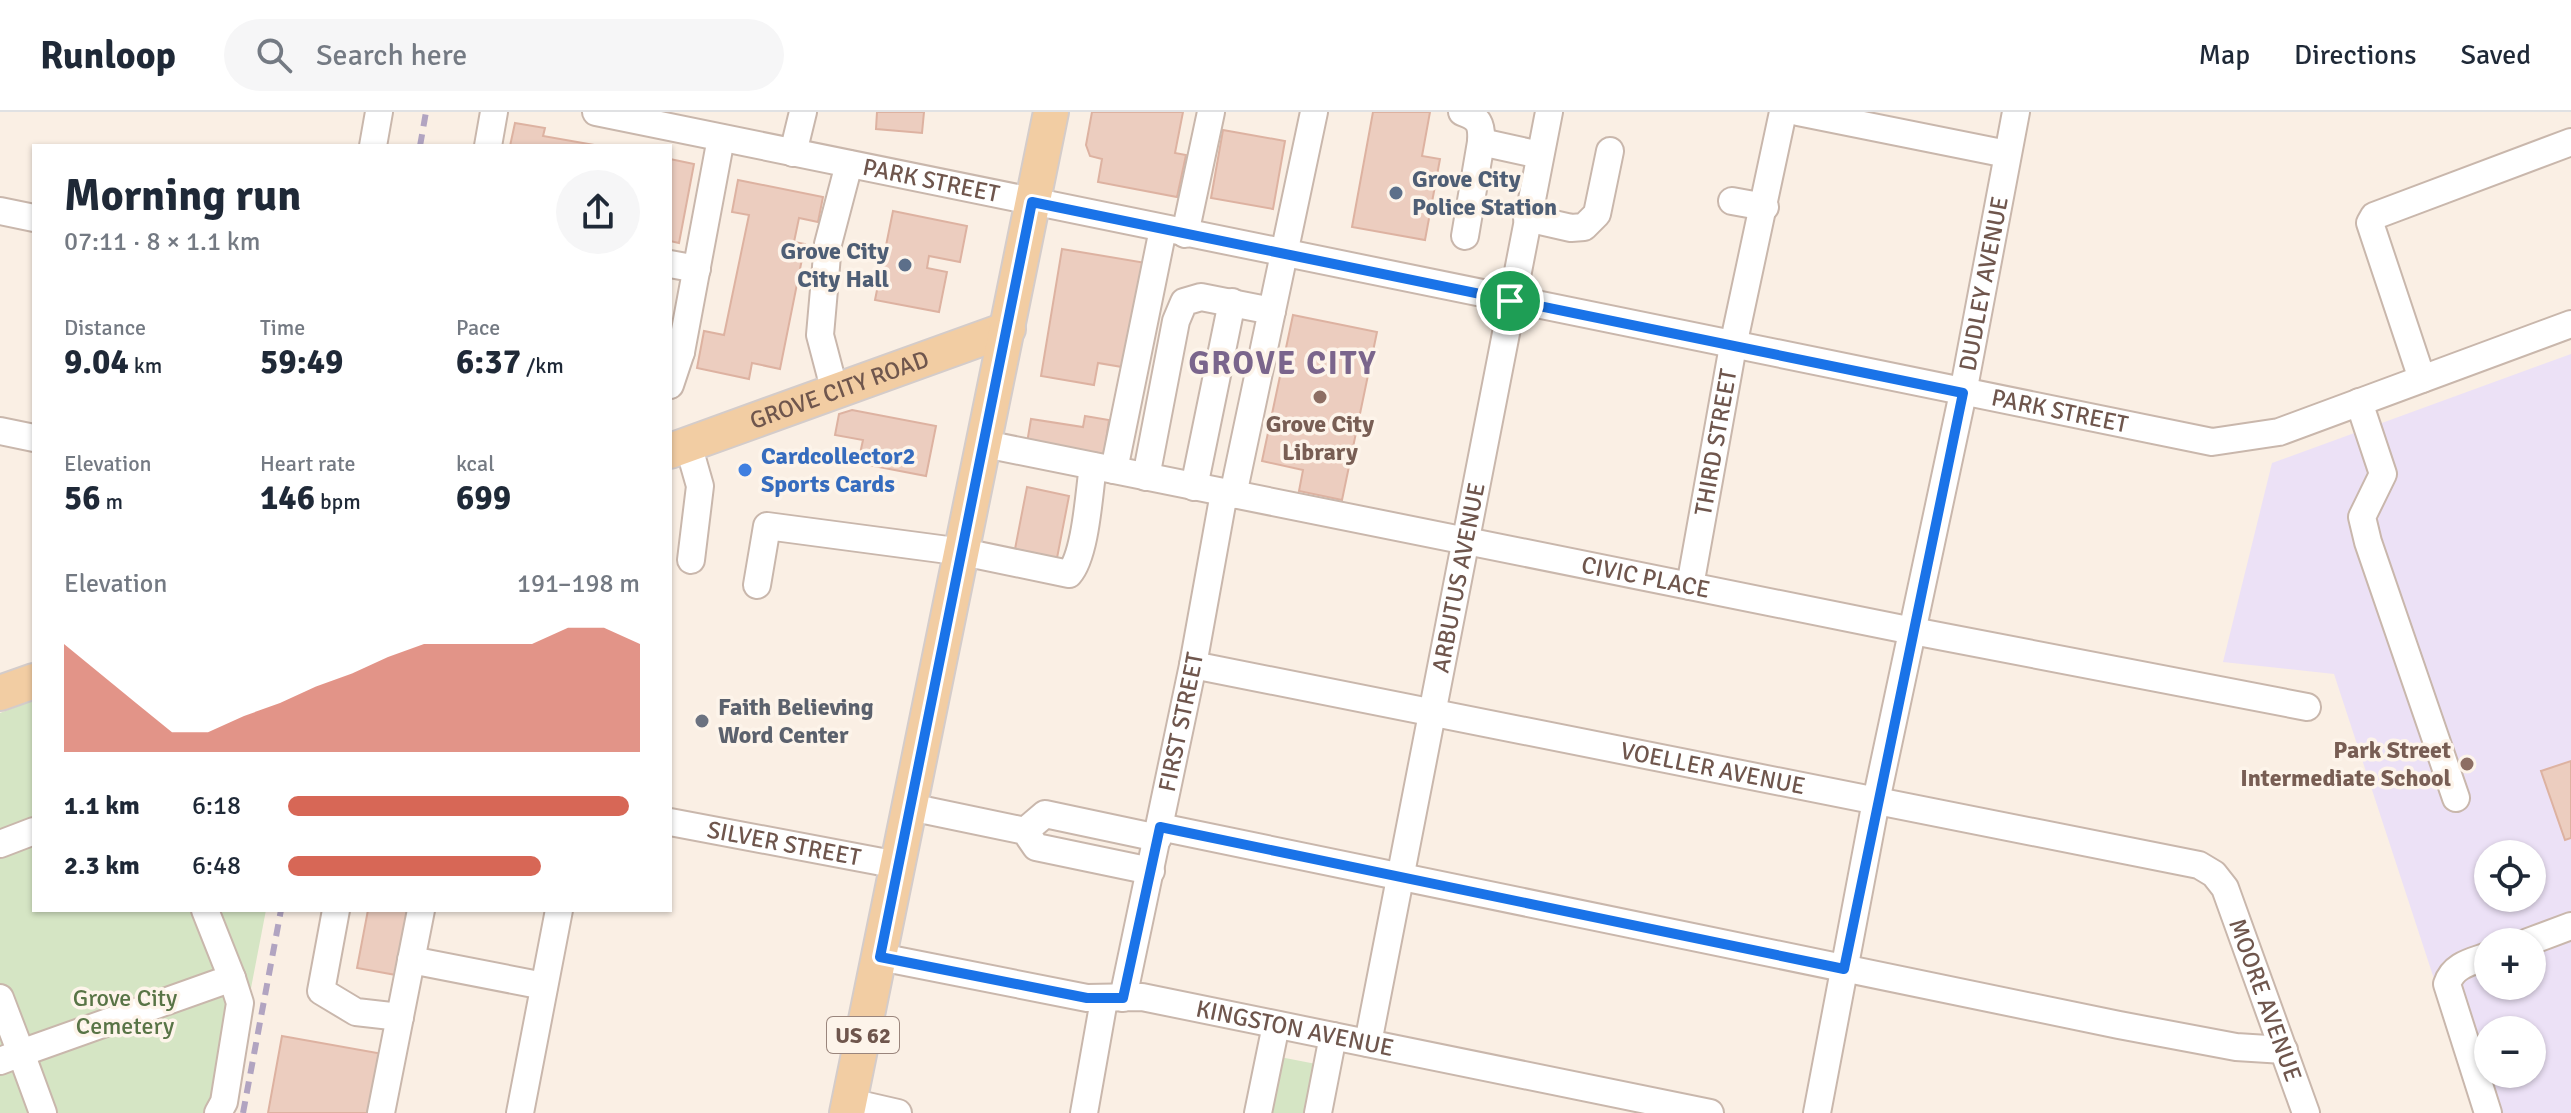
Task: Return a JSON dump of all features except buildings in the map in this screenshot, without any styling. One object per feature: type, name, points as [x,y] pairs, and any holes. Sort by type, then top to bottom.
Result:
[{"type":"main road","name":"US 62","points":[[848,1107],[1051,112]]},
{"type":"main road","name":"GROVE CITY ROAD","points":[[679,448],[1008,329]]},
{"type":"main road","points":[[0,693],[32,682]]},
{"type":"street","points":[[373,144],[379,112]]},
{"type":"street","points":[[488,144],[494,112]]},
{"type":"street","name":"PARK STREET","points":[[596,112],[2212,442],[2266,436],[2571,324]]},
{"type":"street","points":[[793,153],[803,112]]},
{"type":"street","points":[[757,585],[767,526],[963,552],[1069,574],[1075,567],[1211,112]]},
{"type":"street","name":"FIRST STREET","points":[[1084,1113],[1113,999],[1151,871],[1228,494],[1285,255],[1314,112]]},
{"type":"street","points":[[1462,112],[1477,119],[1482,127],[1465,236]]},
{"type":"street","name":"ARBUTUS AVENUE","points":[[1368,1043],[1463,540],[1549,112]]},
{"type":"street","name":"THIRD STREET","points":[[1690,586],[1733,346],[1783,112]]},
{"type":"street","points":[[1798,112],[2007,154]]},
{"type":"street","name":"DUDLEY AVENUE","points":[[1817,1113],[1876,801],[1963,393],[2016,112]]},
{"type":"street","points":[[672,371],[697,269],[721,138]]},
{"type":"street","points":[[1481,142],[1540,155]]},
{"type":"street","points":[[2422,379],[2370,223],[2374,216],[2571,142]]},
{"type":"street","points":[[1527,218],[1571,228],[1584,227],[1597,214],[1610,151]]},
{"type":"street","points":[[835,392],[820,335],[828,244],[849,164]]},
{"type":"street","points":[[1732,201],[1765,207]]},
{"type":"street","points":[[0,211],[32,218]]},
{"type":"street","points":[[672,264],[697,269]]},
{"type":"street","points":[[1146,477],[1176,321],[1184,302],[1201,297],[1272,311]]},
{"type":"street","points":[[1194,487],[1232,302]]},
{"type":"street","points":[[2359,402],[2383,474],[2362,517],[2368,542],[2456,798]]},
{"type":"street","points":[[0,431],[32,438]]},
{"type":"street","name":"CIVIC PLACE","points":[[985,444],[2307,707]]},
{"type":"street","points":[[679,448],[700,486],[691,560]]},
{"type":"street","name":"VOELLER AVENUE","points":[[1193,665],[2199,865],[2214,874],[2225,888]]},
{"type":"street","points":[[910,807],[1025,831],[1036,847],[1151,871]]},
{"type":"street","points":[[1025,831],[1045,814],[1159,833],[1400,878],[2236,1047],[2284,1050]]},
{"type":"street","name":"SILVER STREET","points":[[672,822],[898,865]]},
{"type":"street","points":[[0,844],[32,832]]},
{"type":"street","name":"MOORE AVENUE","points":[[2225,888],[2306,1113]]},
{"type":"street","points":[[206,912],[240,1003],[224,1102],[218,1113]]},
{"type":"street","points":[[336,912],[321,991],[356,1012],[400,1017]]},
{"type":"street","points":[[381,1113],[421,912]]},
{"type":"street","points":[[520,1113],[559,912]]},
{"type":"street","points":[[2546,935],[2571,926]]},
{"type":"street","name":"KINGSTON AVENUE","points":[[880,957],[1113,999],[1142,997],[1710,1113]]},
{"type":"street","points":[[411,960],[544,986]]},
{"type":"street","points":[[2474,961],[2450,974],[2447,984],[2488,1113]]},
{"type":"street","points":[[10,1057],[232,978]]},
{"type":"street","points":[[0,998],[10,1057],[43,1113]]},
{"type":"street","points":[[1258,1113],[1276,1025]]},
{"type":"street","points":[[1318,1113],[1333,1036]]},
{"type":"street","points":[[848,1107],[898,1113]]},
{"type":"shaded area","name":"Park Street Intermediate School","points":[[2571,354],[2571,1113],[2478,1113],[2334,674],[2223,662],[2272,463]]},
{"type":"green space","name":"Grove City Cemetery","points":[[32,701],[32,912],[266,912],[227,1113],[0,1113],[0,713]]},
{"type":"green space","points":[[1280,1057],[1316,1064],[1306,1113],[1268,1113]]},
{"type":"railway","points":[[420,144],[426,112]]},
{"type":"railway","points":[[243,1113],[281,912]]},
{"type":"place","name":"Grove City Police Station","points":[[1396,193]]},
{"type":"place","name":"Grove City City Hall","points":[[905,265]]},
{"type":"place","name":"Grove City Library","points":[[1320,397]]},
{"type":"place","name":"Cardcollector2 Sports Cards","points":[[745,470]]},
{"type":"place","name":"Faith Believing Word Center","points":[[702,721]]},
{"type":"place","name":"Park Street Intermediate School","points":[[2467,764]]},
{"type":"district","name":"GROVE CITY","points":[[1283,363]]},
{"type":"route","points":[[1032,202],[1510,301],[1963,393],[1876,801],[1844,969],[1160,827],[1123,998],[1087,998],[880,957],[1032,202]]}]
